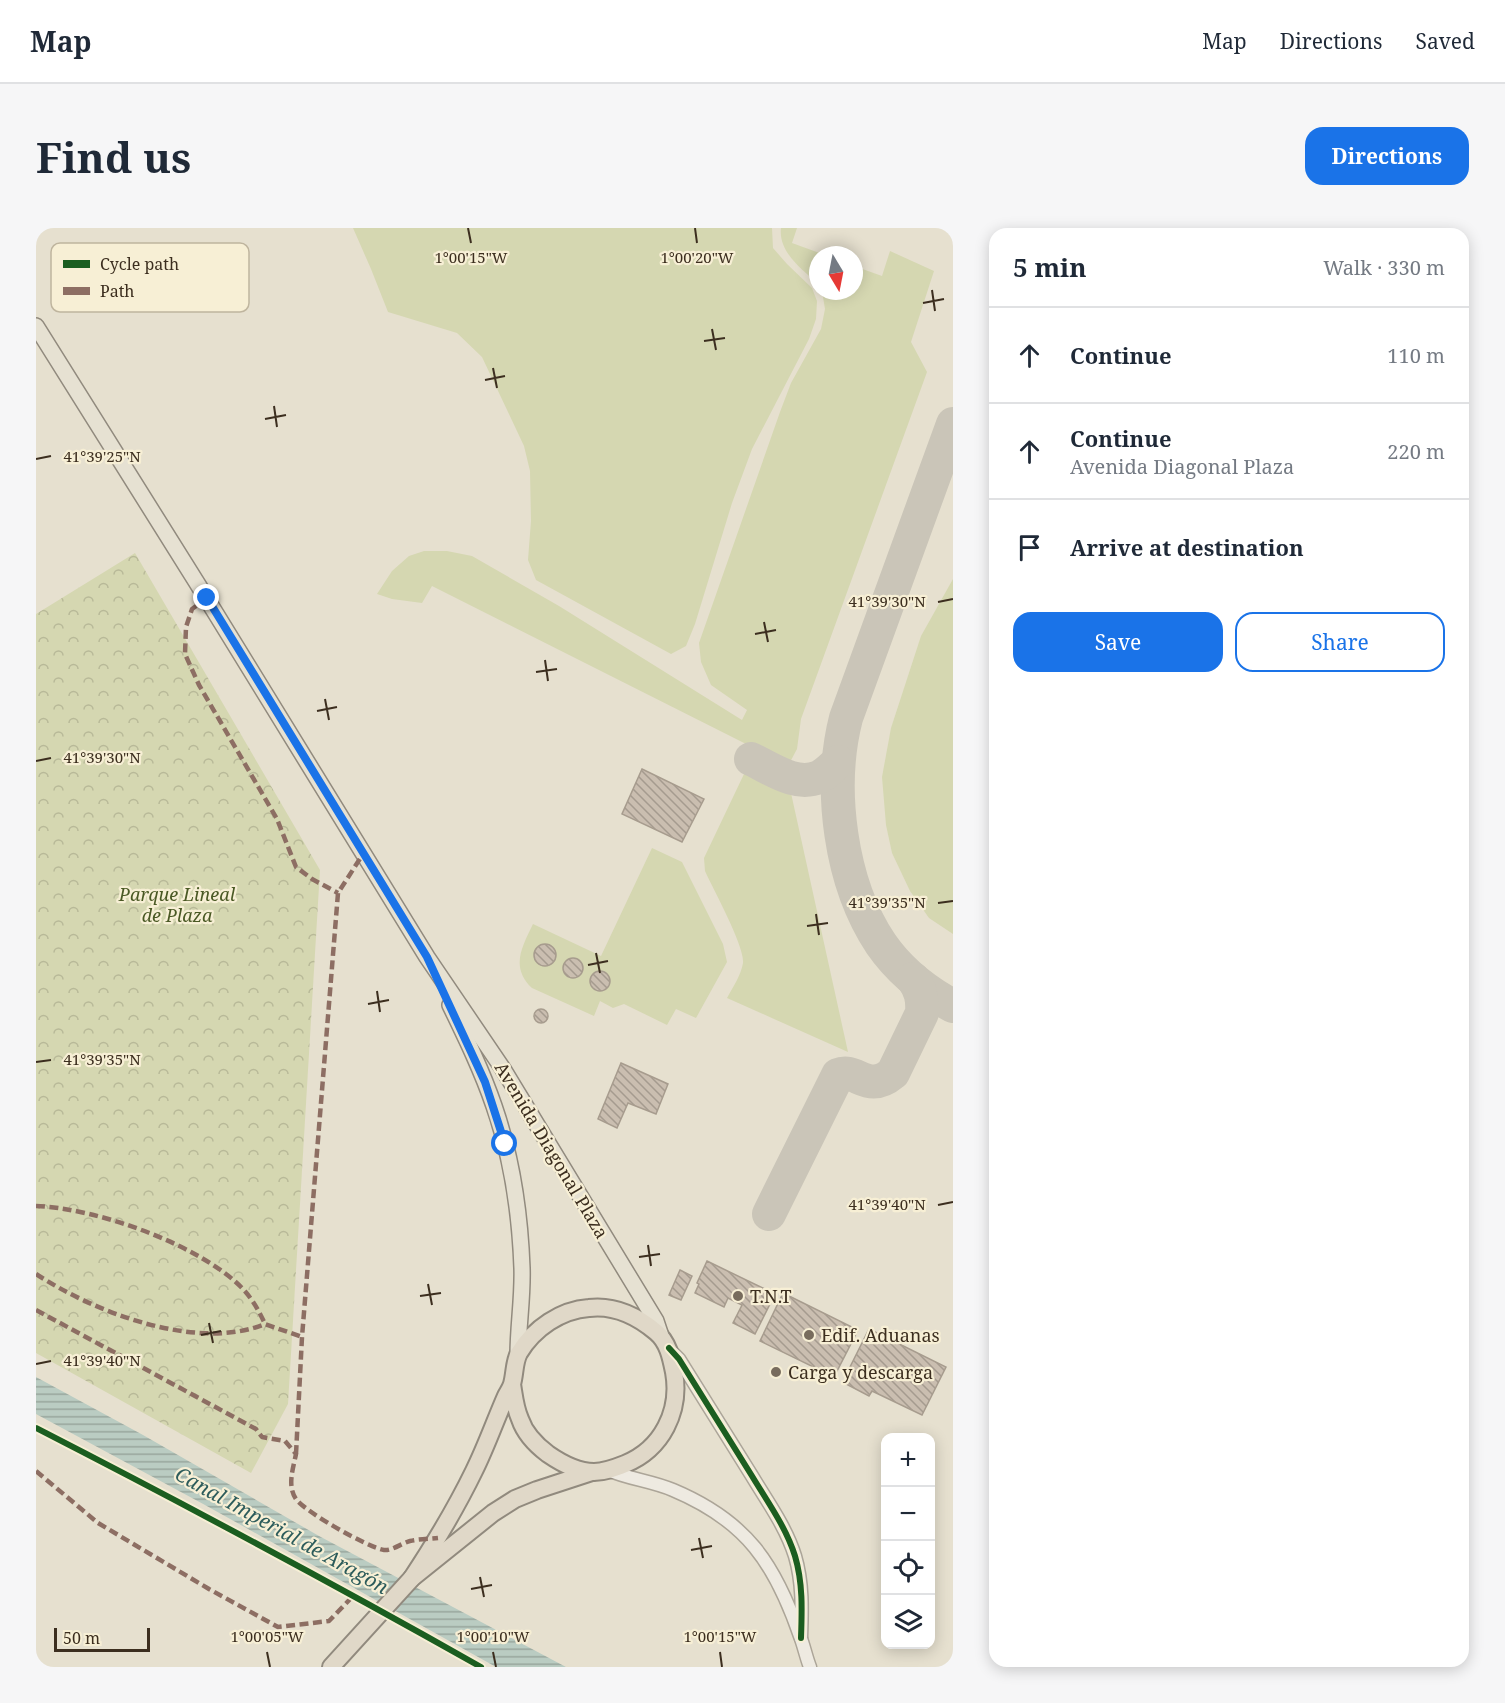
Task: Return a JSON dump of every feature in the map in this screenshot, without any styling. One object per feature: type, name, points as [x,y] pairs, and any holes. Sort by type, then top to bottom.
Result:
[{"type":"highway","points":[[331,1667],[412,1578],[493,1513],[515,1499],[537,1490],[633,1461],[642,1456],[657,1441],[669,1423],[676,1400],[676,1387],[665,1342],[644,1323],[620,1311],[595,1307],[582,1308],[558,1316],[546,1324],[527,1342],[518,1355],[512,1384],[475,1469],[452,1514],[412,1578]]},
{"type":"highway","points":[[512,1384],[519,1419],[532,1440],[554,1459],[568,1466],[600,1471]]},
{"type":"main road","name":"Avenida Diagonal Plaza","points":[[36,326],[427,957],[502,1069],[656,1321],[665,1342]]},
{"type":"main road","points":[[427,957],[485,1082],[505,1144],[520,1228],[522,1270],[518,1355]]},
{"type":"street","points":[[665,1342],[679,1359],[789,1538],[800,1582],[801,1638]]},
{"type":"street","points":[[600,1471],[671,1489],[723,1517],[738,1529],[769,1565],[780,1586],[810,1667]]},
{"type":"green space","points":[[353,228],[772,228],[773,248],[809,285],[809,300],[817,300],[816,319],[809,339],[752,449],[732,503],[695,624],[686,646],[671,654],[536,580],[528,560],[531,521],[530,471],[524,446],[482,357],[457,333],[388,312]]},
{"type":"green space","points":[[781,228],[797,228],[792,243],[809,249],[809,276],[792,259],[781,237]]},
{"type":"green space","points":[[890,251],[934,271],[911,342],[927,372],[801,719],[797,749],[789,764],[432,586],[422,603],[392,599],[377,594],[392,571],[409,556],[424,551],[447,551],[472,556],[559,606],[742,720],[747,710],[711,685],[701,662],[699,643],[791,383],[821,329],[825,309],[824,300],[863,300],[863,269],[882,276]]},
{"type":"green space","name":"Parque Lineal de Plaza","points":[[135,553],[320,870],[288,1404],[251,1473],[36,1353],[36,614]]},
{"type":"green space","points":[[953,579],[953,934],[929,918],[910,891],[892,853],[886,825],[882,777],[891,728],[921,636]]},
{"type":"green space","points":[[751,773],[791,793],[848,1052],[727,998],[737,981],[743,963],[742,955],[734,932],[705,871],[704,858],[744,774]]},
{"type":"green space","points":[[652,848],[682,862],[723,944],[727,962],[696,1018],[676,1009],[667,1025],[624,1004],[613,1008],[600,1001],[594,1016],[532,988],[521,972],[520,957],[533,924],[601,956]]},
{"type":"water","name":"Canal Imperial de Aragón","points":[[36,1377],[143,1435],[319,1536],[566,1667],[496,1667],[36,1414]]},
{"type":"building","points":[[642,769],[704,799],[682,842],[622,814]]},
{"type":"building","points":[[545,944],[553,947],[556,955],[553,963],[545,966],[537,963],[534,955],[537,947]]},
{"type":"building","points":[[569,958],[577,958],[583,964],[583,972],[577,978],[569,978],[563,972],[563,964]]},
{"type":"building","points":[[600,971],[607,974],[610,981],[607,988],[600,991],[593,988],[590,981],[593,974]]},
{"type":"building","points":[[541,1009],[546,1011],[548,1016],[546,1021],[541,1023],[536,1021],[534,1016],[536,1011]]},
{"type":"building","points":[[621,1063],[668,1084],[656,1114],[628,1103],[617,1128],[598,1119]]},
{"type":"building","name":"T.N.T","points":[[707,1261],[775,1294],[755,1334],[733,1323],[742,1305],[728,1298],[724,1307],[695,1293]]},
{"type":"building","points":[[680,1270],[692,1276],[681,1300],[669,1295]]},
{"type":"building","name":"Edif. Aduanas","points":[[783,1293],[858,1330],[834,1377],[760,1341]]},
{"type":"building","points":[[869,1329],[946,1367],[922,1415],[872,1391],[869,1396],[846,1384],[850,1377],[846,1375]]},
{"type":"taxiway","points":[[953,424],[846,718],[838,774],[841,834],[847,864],[867,920],[888,954],[904,971],[932,994],[953,1006]]},
{"type":"taxiway","points":[[751,759],[784,776],[802,780],[819,777],[838,762]]},
{"type":"taxiway","points":[[769,1214],[838,1075],[851,1074],[869,1081],[876,1081],[893,1073],[922,1013],[921,995],[913,979]]},
{"type":"marked path","points":[[207,598],[192,609],[186,627],[185,654],[199,685],[277,819],[296,867],[338,893]]},
{"type":"marked path","points":[[296,1454],[302,1337],[338,893],[363,854]]},
{"type":"marked path","points":[[36,1206],[88,1214],[117,1222],[175,1244],[225,1273],[250,1297],[265,1324]]},
{"type":"marked path","points":[[36,1274],[87,1302],[147,1324],[178,1331],[209,1333],[238,1331],[265,1324],[302,1337]]},
{"type":"marked path","points":[[36,1310],[256,1429],[262,1437],[285,1441],[296,1454],[291,1483],[296,1499],[311,1512],[338,1529],[384,1550],[410,1541],[438,1538]]},
{"type":"marked path","points":[[36,1471],[98,1523],[278,1627],[329,1621],[354,1595]]},
{"type":"cycle path","points":[[669,1348],[679,1359],[787,1535],[795,1556],[801,1586],[801,1638]]},
{"type":"cycle path","points":[[36,1428],[260,1545],[481,1667]]},
{"type":"place","name":"T.N.T","points":[[738,1296]]},
{"type":"place","name":"Edif. Aduanas","points":[[809,1335]]},
{"type":"place","name":"Carga y descarga","points":[[776,1372]]},
{"type":"route","points":[[207,598],[427,957],[485,1082],[505,1144]]}]
